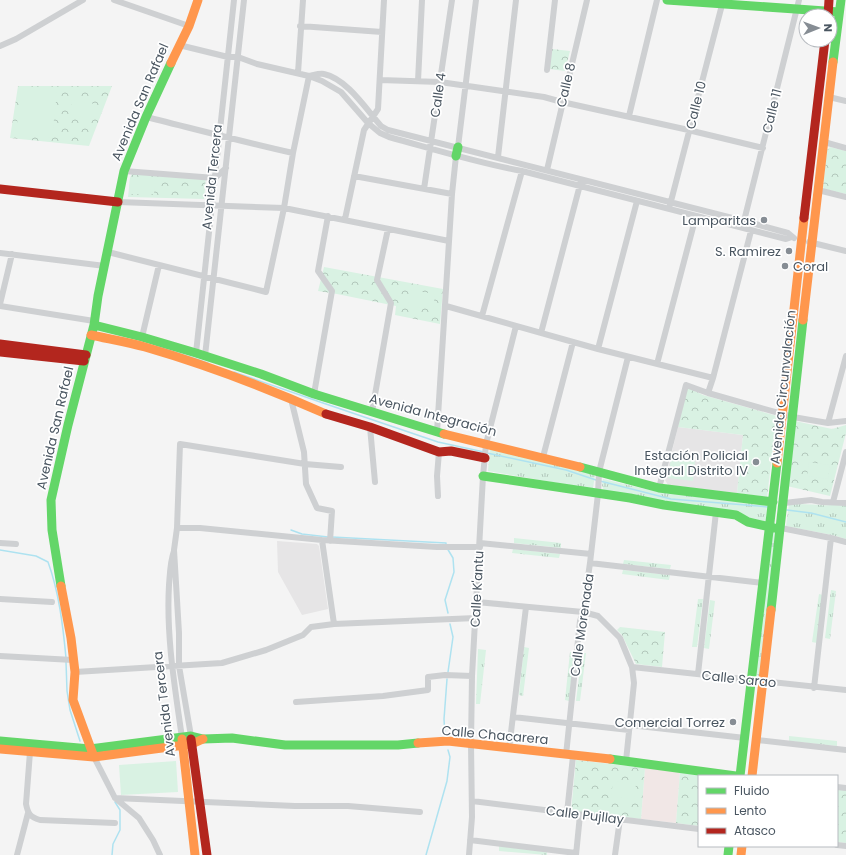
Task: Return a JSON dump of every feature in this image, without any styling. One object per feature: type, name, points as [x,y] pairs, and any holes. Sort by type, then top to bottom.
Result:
[{"type":"street","points":[[0,46],[16,39],[83,0]]},
{"type":"street","points":[[114,0],[189,26]]},
{"type":"street","name":"Avenida San Rafael","points":[[160,855],[153,840],[139,818],[115,798],[92,753],[73,700],[75,672],[74,660],[55,552],[52,530],[51,500],[94,323],[124,171],[146,117],[189,26],[198,0]]},
{"type":"street","name":"Avenida Tercera","points":[[196,353],[234,0]]},
{"type":"street","name":"Avenida Tercera","points":[[205,356],[244,0]]},
{"type":"street","points":[[298,73],[300,26],[303,0]]},
{"type":"street","points":[[345,220],[364,130],[378,109],[384,0]]},
{"type":"street","points":[[418,81],[422,0]]},
{"type":"street","name":"Calle 4","points":[[424,189],[452,0]]},
{"type":"street","points":[[437,432],[452,194],[476,0]]},
{"type":"street","points":[[498,157],[516,0]]},
{"type":"street","points":[[547,70],[555,0]]},
{"type":"street","name":"Calle 8","points":[[547,170],[587,0]]},
{"type":"street","points":[[629,116],[657,0]]},
{"type":"street","points":[[667,0],[722,2],[797,10]]},
{"type":"street","name":"Calle 11","points":[[744,221],[799,0]]},
{"type":"street","points":[[825,0],[842,1]]},
{"type":"street","name":"Avenida Circunvalación","points":[[752,775],[781,528],[811,242],[829,97],[843,12],[842,1]]},
{"type":"street","name":"Calle 10","points":[[670,206],[722,2]]},
{"type":"street","points":[[300,26],[382,32]]},
{"type":"street","points":[[179,45],[309,76],[341,92],[368,123],[380,133],[389,137],[430,148],[498,157],[547,170],[637,201],[744,221],[788,233],[797,239]]},
{"type":"street","name":"Avenida Circunvalación","points":[[740,775],[783,414],[797,239],[824,48]]},
{"type":"street","points":[[309,76],[322,74],[340,81],[349,89],[381,126],[388,130],[431,141],[495,166],[612,188],[670,206],[696,216],[751,231],[786,239],[797,239],[846,251]]},
{"type":"street","points":[[108,252],[266,292],[284,208],[293,154],[309,76]]},
{"type":"street","points":[[380,80],[440,82],[544,97],[763,148]]},
{"type":"street","points":[[829,97],[846,101]]},
{"type":"street","points":[[146,117],[293,154]]},
{"type":"street","points":[[824,142],[846,148]]},
{"type":"street","points":[[124,171],[215,178],[226,168]]},
{"type":"street","points":[[482,316],[522,171]]},
{"type":"street","points":[[354,176],[452,194]]},
{"type":"street","points":[[541,333],[581,182]]},
{"type":"street","points":[[0,189],[118,202],[284,208],[449,241]]},
{"type":"street","points":[[818,190],[846,197]]},
{"type":"street","points":[[598,349],[637,201]]},
{"type":"street","points":[[314,394],[332,291],[318,271],[328,216]]},
{"type":"street","points":[[657,364],[696,216]]},
{"type":"street","points":[[372,412],[391,303],[376,280],[388,229]]},
{"type":"street","points":[[708,393],[751,231]]},
{"type":"street","points":[[0,253],[105,266]]},
{"type":"street","points":[[12,254],[0,305],[94,323]]},
{"type":"street","points":[[142,337],[159,265]]},
{"type":"street","points":[[446,306],[598,349],[713,378]]},
{"type":"street","name":"Avenida Integración","points":[[94,323],[196,353],[261,374],[314,394],[437,432],[485,452]]},
{"type":"street","name":"Calle K'antu","points":[[469,855],[472,817],[472,676],[485,452],[516,326]]},
{"type":"street","name":"Avenida Integración","points":[[91,335],[144,347],[228,374],[326,414],[370,427],[439,452],[485,452],[543,457],[659,488],[772,506]]},
{"type":"street","points":[[543,457],[573,342]]},
{"type":"street","points":[[0,344],[85,358]]},
{"type":"street","points":[[0,352],[85,358]]},
{"type":"street","points":[[828,423],[846,356]]},
{"type":"street","name":"Calle Morenada","points":[[567,813],[570,723],[580,621],[583,612],[590,562],[599,472],[628,357]]},
{"type":"street","points":[[659,488],[686,385],[708,393],[793,417],[828,423],[846,421]]},
{"type":"street","points":[[291,399],[304,452],[306,484],[317,508],[332,511],[330,540]]},
{"type":"street","points":[[370,427],[375,482]]},
{"type":"street","name":"Avenida Tercera","points":[[207,855],[200,802],[171,665],[168,598],[171,559],[174,550],[177,528],[180,444],[305,464]]},
{"type":"street","points":[[438,496],[437,476],[439,452]]},
{"type":"street","points":[[833,502],[846,452]]},
{"type":"street","points":[[305,464],[341,467]]},
{"type":"street","points":[[483,476],[630,498],[664,506],[736,515],[748,522],[846,542]]},
{"type":"street","points":[[783,507],[811,500],[846,503]]},
{"type":"street","points":[[698,674],[716,512]]},
{"type":"street","points":[[177,528],[200,528],[322,540],[437,547],[480,545],[591,554]]},
{"type":"street","points":[[814,688],[832,538]]},
{"type":"street","points":[[322,540],[334,624]]},
{"type":"street","points":[[0,543],[16,544]]},
{"type":"street","name":"Avenida Tercera","points":[[174,550],[179,633],[179,666],[187,741],[189,802],[195,855]]},
{"type":"street","points":[[590,562],[763,583]]},
{"type":"street","points":[[0,599],[52,602]]},
{"type":"street","points":[[477,602],[583,612],[598,616],[620,638],[632,667],[634,683],[626,761]]},
{"type":"street","points":[[509,749],[526,607]]},
{"type":"street","points":[[75,672],[222,663],[266,650],[303,635],[311,627],[334,624],[476,618]]},
{"type":"street","points":[[0,656],[74,660]]},
{"type":"street","name":"Calle Sarao","points":[[632,667],[814,688],[846,690]]},
{"type":"street","points":[[296,702],[383,696],[428,690],[428,677],[445,675],[472,676]]},
{"type":"street","points":[[513,717],[745,738]]},
{"type":"street","name":"Calle Chacarera","points":[[187,741],[232,738],[285,745],[398,745],[448,741],[626,761],[729,775]]},
{"type":"street","points":[[756,740],[846,750]]},
{"type":"street","points":[[0,741],[92,753]]},
{"type":"street","points":[[0,749],[30,752],[92,753],[187,741]]},
{"type":"street","points":[[30,752],[26,804],[28,813],[32,818],[40,820],[115,823]]},
{"type":"street","points":[[115,798],[295,806],[348,806],[420,812]]},
{"type":"street","name":"Calle Pujllay","points":[[472,801],[698,829]]},
{"type":"street","points":[[17,855],[28,813]]},
{"type":"street","points":[[470,840],[576,854],[580,815]]},
{"type":"street","points":[[615,855],[620,819]]},
{"type":"shaded area","points":[[678,427],[743,435],[737,493],[668,485],[665,480]]},
{"type":"shaded area","points":[[277,541],[317,544],[319,546],[328,609],[302,615],[278,572]]},
{"type":"shaded area","points":[[645,768],[680,772],[676,823],[641,819]]},
{"type":"green space","points":[[552,49],[570,51],[565,71],[549,69]]},
{"type":"green space","points":[[18,86],[112,86],[89,146],[10,138]]},
{"type":"green space","points":[[21,88],[57,92],[52,138],[16,133]]},
{"type":"green space","points":[[72,100],[95,104],[93,119],[70,115]]},
{"type":"green space","points":[[830,147],[846,151],[846,194],[824,189],[823,187],[827,150]]},
{"type":"green space","points":[[133,171],[206,177],[204,199],[128,197],[130,178]]},
{"type":"green space","points":[[130,178],[155,178],[154,194],[129,194]]},
{"type":"green space","points":[[324,267],[443,289],[440,324],[395,315],[396,306],[318,291]]},
{"type":"green space","points":[[410,290],[435,294],[433,309],[408,306]]},
{"type":"green space","points":[[685,386],[703,395],[777,416],[767,497],[737,493],[743,435],[678,427]]},
{"type":"green space","points":[[795,421],[832,429],[846,425],[846,433],[830,496],[787,486]]},
{"type":"green space","points":[[490,447],[595,474],[593,489],[488,471]]},
{"type":"green space","points":[[671,458],[695,461],[693,481],[668,478]]},
{"type":"green space","points":[[809,462],[830,465],[828,479],[807,476]]},
{"type":"green space","points":[[603,479],[658,492],[767,504],[766,523],[751,520],[739,511],[669,503],[604,491],[602,485]]},
{"type":"green space","points":[[789,504],[846,506],[846,539],[786,526]]},
{"type":"green space","points":[[776,531],[761,676],[755,675],[772,532]]},
{"type":"green space","points":[[514,538],[561,543],[561,548],[514,543]]},
{"type":"green space","points":[[513,549],[560,554],[559,558],[512,553]]},
{"type":"green space","points":[[624,560],[671,565],[670,569],[623,564]]},
{"type":"green space","points":[[623,570],[670,575],[669,580],[622,574]]},
{"type":"green space","points":[[831,590],[836,591],[830,639],[825,638]]},
{"type":"green space","points":[[819,594],[823,595],[817,643],[812,642]]},
{"type":"green space","points":[[698,599],[703,599],[697,647],[692,647]]},
{"type":"green space","points":[[710,600],[715,601],[709,649],[704,648]]},
{"type":"green space","points":[[620,627],[665,632],[662,667],[636,664],[622,635],[617,630]]},
{"type":"green space","points":[[524,647],[529,648],[523,696],[519,695]]},
{"type":"green space","points":[[478,649],[486,650],[480,704],[476,704]]},
{"type":"green space","points":[[570,652],[574,652],[569,701],[565,700]]},
{"type":"green space","points":[[582,653],[586,653],[580,701],[576,701]]},
{"type":"green space","points":[[789,736],[837,741],[837,746],[789,741]]},
{"type":"green space","points":[[576,760],[645,768],[641,819],[571,811]]},
{"type":"green space","points":[[176,761],[178,792],[121,795],[119,765]]},
{"type":"green space","points":[[680,772],[706,775],[698,775],[698,826],[676,823]]},
{"type":"green space","points":[[613,781],[636,784],[634,799],[611,797]]},
{"type":"green space","points":[[838,789],[846,790],[846,843],[838,842]]},
{"type":"green space","points":[[499,846],[547,852],[547,855],[499,851]]},
{"type":"waterway","points":[[156,346],[208,363]]},
{"type":"waterway","points":[[234,372],[438,442],[484,452]]},
{"type":"waterway","points":[[487,453],[566,470],[596,480]]},
{"type":"waterway","points":[[600,481],[671,499],[769,507]]},
{"type":"waterway","points":[[787,510],[811,513],[846,522]]},
{"type":"waterway","points":[[291,530],[302,534],[328,537]]},
{"type":"waterway","points":[[332,537],[446,543],[446,545]]},
{"type":"waterway","points":[[447,548],[453,558],[454,572],[445,600],[448,613]]},
{"type":"waterway","points":[[0,550],[36,556],[48,562],[58,597],[66,658]]},
{"type":"waterway","points":[[448,672],[453,637],[450,624]]},
{"type":"waterway","points":[[66,662],[67,691],[70,710],[80,741]]},
{"type":"waterway","points":[[445,737],[444,719],[447,679]]},
{"type":"waterway","points":[[426,855],[447,781],[450,757],[448,750]]},
{"type":"waterway","points":[[112,855],[113,844],[120,830],[120,810],[115,802]]},
{"type":"traffic: fast","points":[[667,0],[839,12]]},
{"type":"traffic: fast","points":[[833,62],[841,0]]},
{"type":"traffic: fast","points":[[61,586],[52,530],[51,500],[68,425],[94,325],[98,296],[124,171],[146,117],[171,63]]},
{"type":"traffic: fast","points":[[456,156],[458,147]]},
{"type":"traffic: fast","points":[[771,610],[803,320]]},
{"type":"traffic: fast","points":[[94,325],[196,353],[261,374],[314,394],[444,434]]},
{"type":"traffic: fast","points":[[740,775],[777,463]]},
{"type":"traffic: fast","points":[[580,467],[659,488],[773,502]]},
{"type":"traffic: fast","points":[[483,476],[736,515],[748,522],[774,528]]},
{"type":"traffic: fast","points":[[0,741],[90,749],[191,736],[203,739],[232,738],[285,745],[398,745],[418,743]]},
{"type":"traffic: fast","points":[[610,759],[729,775]]},
{"type":"traffic: fast","points":[[728,855],[729,847]]},
{"type":"traffic: slow","points":[[171,63],[189,26],[198,0]]},
{"type":"traffic: slow","points":[[803,320],[833,62]]},
{"type":"traffic: slow","points":[[777,463],[804,218]]},
{"type":"traffic: slow","points":[[91,335],[138,345],[191,361],[282,395],[326,414]]},
{"type":"traffic: slow","points":[[444,434],[580,467]]},
{"type":"traffic: slow","points":[[61,586],[71,638],[75,672],[73,700],[94,757]]},
{"type":"traffic: slow","points":[[752,775],[771,610]]},
{"type":"traffic: slow","points":[[182,739],[195,855]]},
{"type":"traffic: slow","points":[[0,749],[94,757],[192,744],[203,739]]},
{"type":"traffic: slow","points":[[418,743],[448,741],[610,759]]},
{"type":"traffic: slow","points":[[741,855],[742,847]]},
{"type":"traffic: jam","points":[[828,8],[829,0]]},
{"type":"traffic: jam","points":[[804,218],[824,48]]},
{"type":"traffic: jam","points":[[0,189],[118,202]]},
{"type":"traffic: jam","points":[[0,344],[86,355]]},
{"type":"traffic: jam","points":[[0,352],[84,361]]},
{"type":"traffic: jam","points":[[326,414],[370,427],[439,452],[451,451],[485,458]]},
{"type":"traffic: jam","points":[[191,739],[207,855]]},
{"type":"place","name":"Lamparitas","points":[[764,220]]},
{"type":"place","name":"S. Ramirez","points":[[789,251]]},
{"type":"place","name":"Coral","points":[[785,266]]},
{"type":"place","name":"Estación Policial Integral Distrito IV","points":[[756,462]]},
{"type":"place","name":"Comercial Torrez","points":[[733,722]]}]
